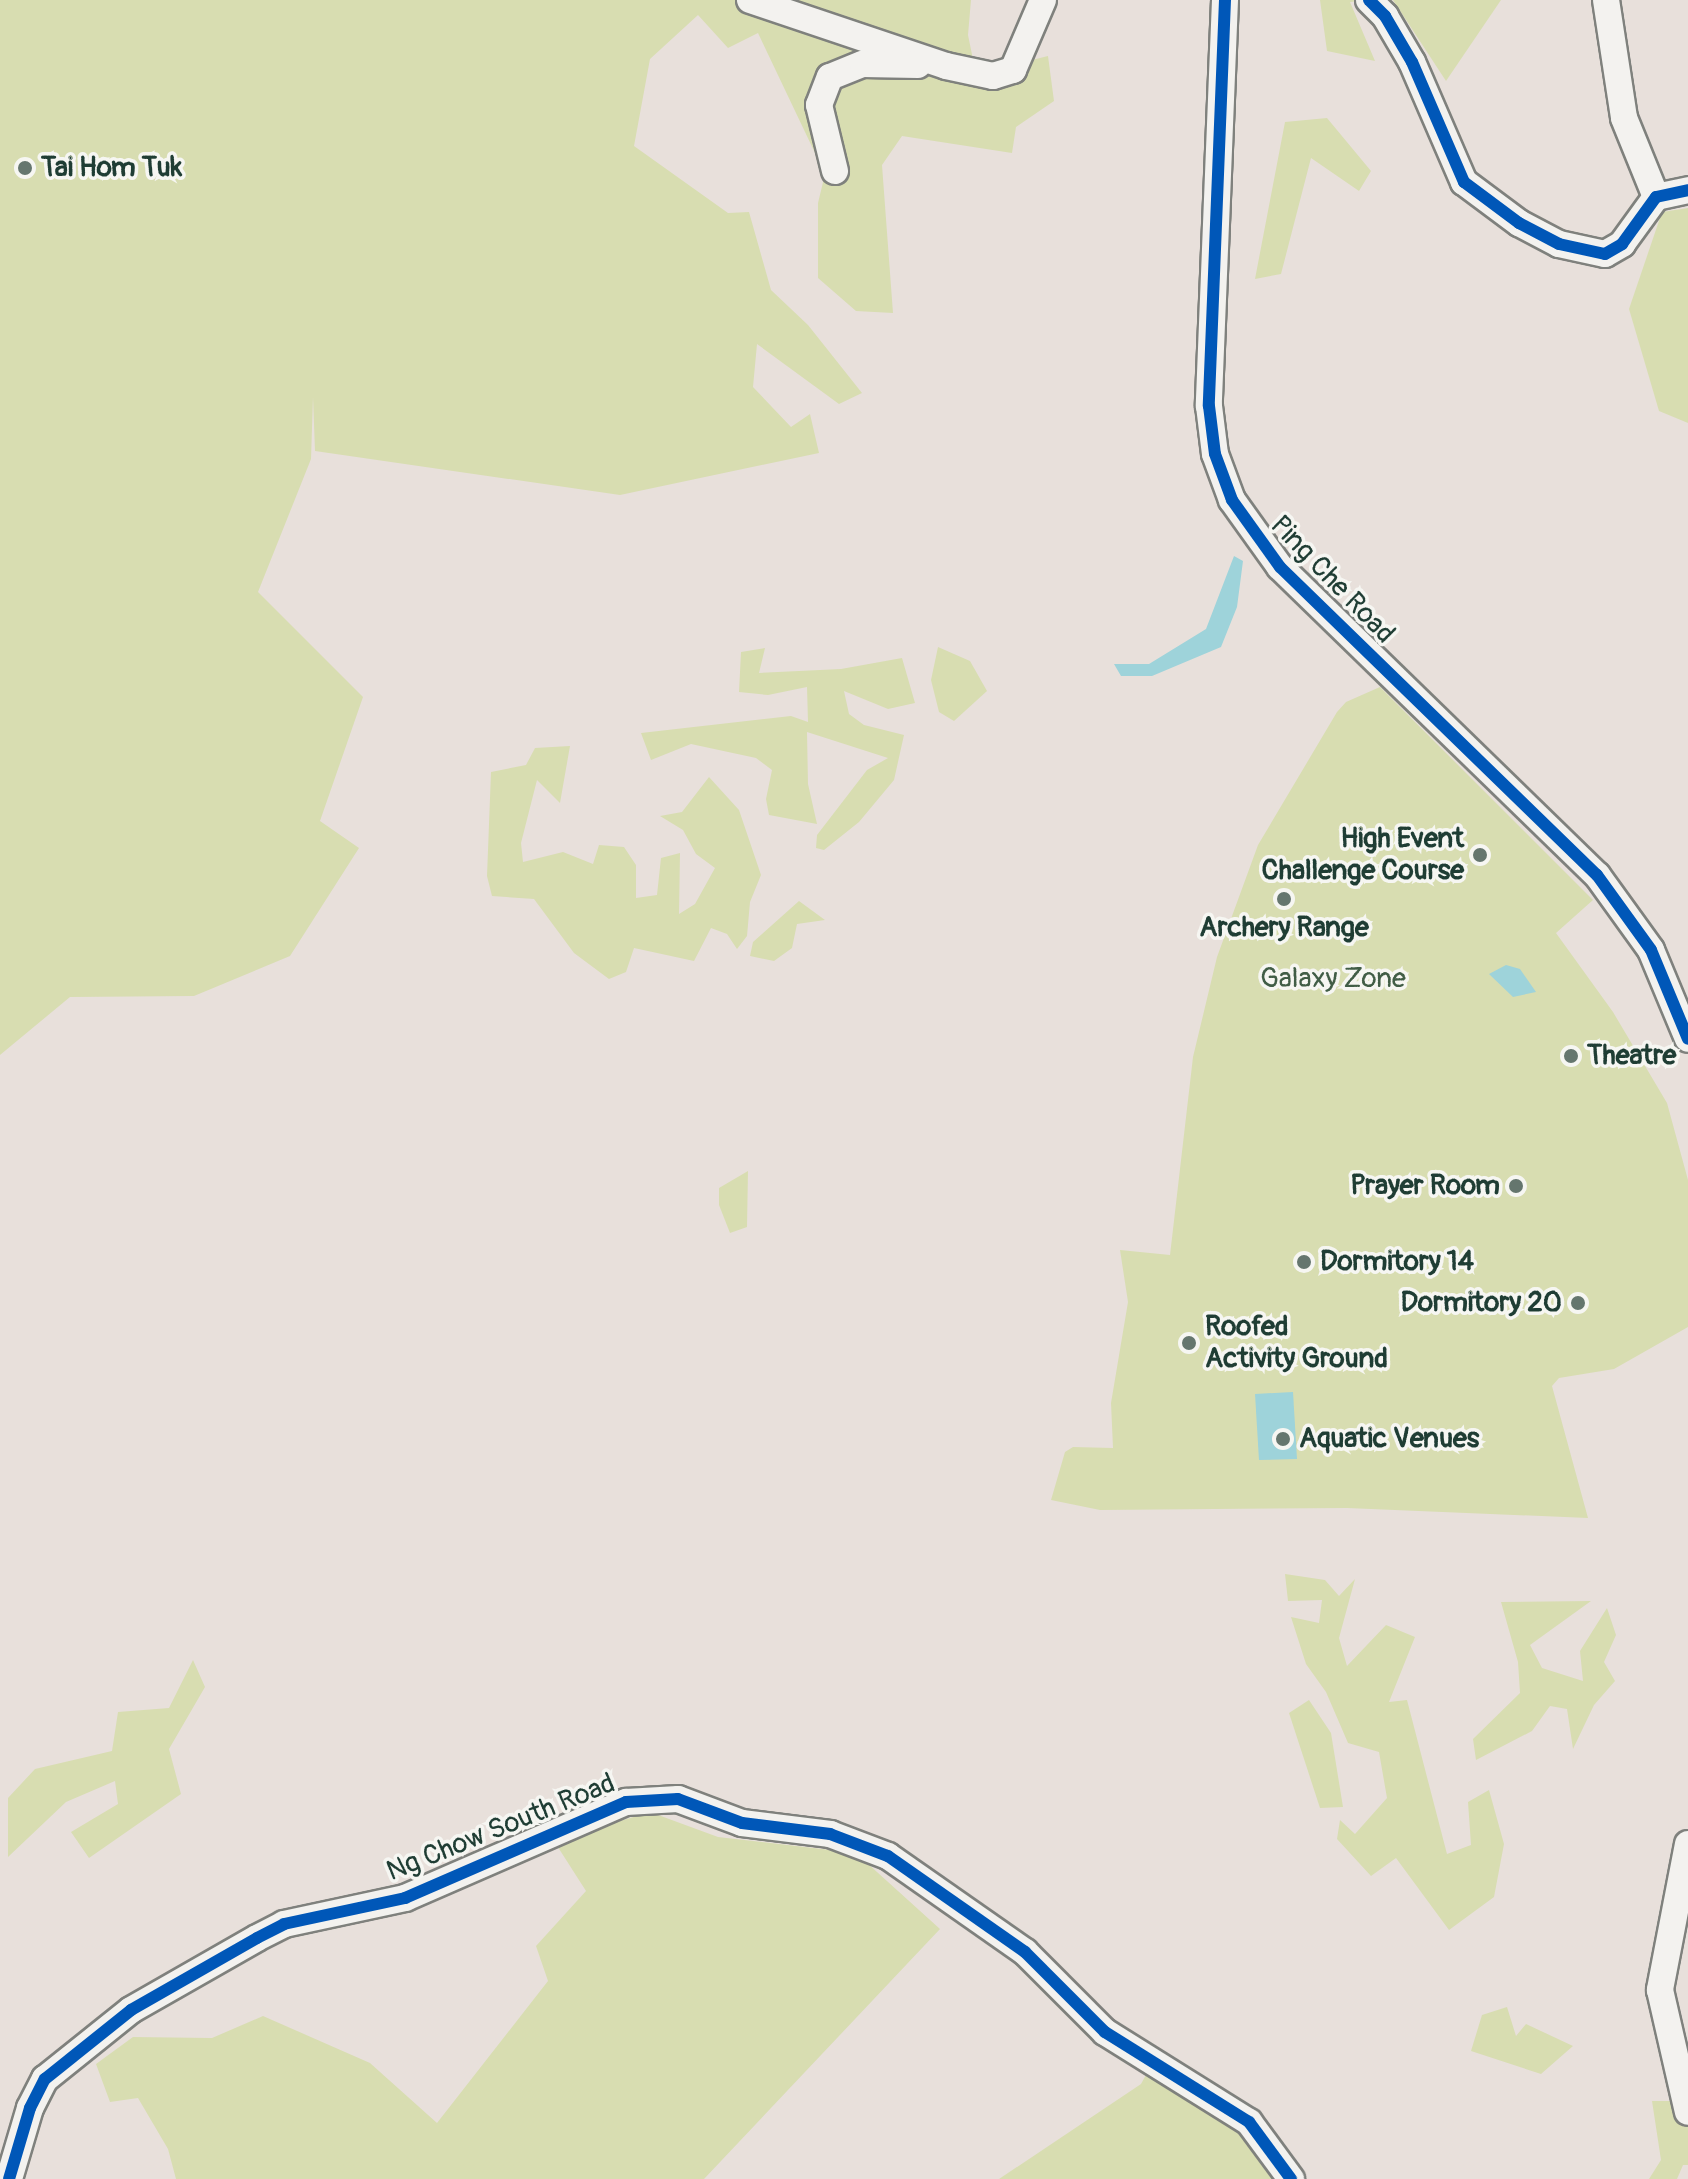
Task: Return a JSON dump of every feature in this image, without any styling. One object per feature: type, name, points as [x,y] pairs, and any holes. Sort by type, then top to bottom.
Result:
[{"type":"street","points":[[750,0],[946,66],[993,76],[1013,70],[1043,0]]},
{"type":"street","name":"Ping Che Road","points":[[1225,0],[1209,406],[1215,454],[1232,500],[1280,567],[1597,875],[1651,950],[1688,1039]]},
{"type":"street","points":[[1369,0],[1385,16],[1412,62],[1464,182],[1519,223],[1559,244],[1605,254],[1622,244],[1656,197],[1688,190]]},
{"type":"street","points":[[1606,0],[1624,118],[1656,197]]},
{"type":"street","points":[[835,171],[819,105],[830,77],[863,64],[946,66]]},
{"type":"street","name":"Ng Chow South Road","points":[[9,2179],[30,2108],[45,2079],[131,2010],[257,1938],[284,1924],[405,1898],[626,1802],[678,1799],[742,1823],[830,1834],[888,1856],[1025,1952],[1105,2032],[1249,2122],[1291,2179]]},
{"type":"street","points":[[1688,1844],[1660,1990],[1688,2112]]},
{"type":"green space","points":[[0,0],[971,0],[968,35],[976,74],[1048,56],[1054,101],[1016,127],[1012,153],[902,136],[882,165],[893,313],[856,311],[818,278],[818,203],[825,174],[758,33],[728,48],[698,15],[650,59],[634,146],[728,213],[749,212],[771,290],[808,325],[862,393],[839,404],[757,344],[753,387],[791,427],[810,414],[819,453],[620,495],[315,451],[313,397],[311,459],[258,592],[363,697],[320,821],[359,848],[290,956],[194,996],[70,997],[0,1055]]},
{"type":"green space","points":[[1320,0],[1371,0],[1350,2],[1375,61],[1327,51]]},
{"type":"green space","points":[[1393,0],[1501,0],[1446,81]]},
{"type":"green space","points":[[1327,118],[1371,171],[1359,191],[1311,158],[1281,274],[1255,279],[1285,122]]},
{"type":"green space","points":[[1688,208],[1688,423],[1659,411],[1629,309],[1662,212]]},
{"type":"green space","points":[[938,647],[970,661],[987,691],[954,721],[939,712],[931,680]]},
{"type":"green space","points":[[765,648],[759,673],[841,669],[902,658],[915,703],[888,709],[844,691],[849,714],[864,725],[904,735],[894,780],[859,822],[824,850],[816,848],[817,835],[867,770],[888,758],[807,732],[808,784],[817,824],[769,815],[766,799],[772,770],[756,758],[691,744],[651,760],[641,733],[791,716],[808,722],[807,687],[768,695],[739,692],[741,652]]},
{"type":"green space","name":"Galaxy Zone","points":[[1380,687],[1593,900],[1556,933],[1613,1012],[1667,1103],[1688,1180],[1688,1327],[1614,1369],[1559,1378],[1552,1386],[1588,1518],[1347,1508],[1100,1510],[1051,1500],[1065,1452],[1073,1447],[1113,1448],[1111,1403],[1128,1302],[1120,1250],[1170,1255],[1193,1057],[1217,957],[1258,845],[1337,712],[1346,702]]},
{"type":"green space","points":[[570,746],[560,803],[537,780],[521,843],[523,862],[563,852],[593,864],[599,845],[624,847],[636,865],[636,898],[657,895],[661,858],[680,853],[679,914],[695,904],[715,868],[696,854],[683,830],[660,816],[682,812],[709,777],[739,810],[761,875],[750,902],[747,936],[737,949],[727,934],[711,928],[694,961],[634,948],[626,972],[609,979],[574,953],[534,899],[492,896],[487,876],[491,772],[526,765],[535,748]]},
{"type":"green space","points":[[799,901],[825,920],[797,924],[792,948],[774,961],[750,956],[753,942]]},
{"type":"green space","points":[[748,1171],[747,1227],[730,1233],[719,1205],[719,1188]]},
{"type":"green space","points":[[1285,1574],[1325,1580],[1339,1596],[1355,1579],[1339,1638],[1347,1666],[1386,1625],[1415,1637],[1389,1702],[1407,1700],[1447,1854],[1471,1845],[1468,1802],[1489,1790],[1504,1844],[1494,1897],[1449,1930],[1396,1858],[1371,1876],[1337,1839],[1340,1820],[1355,1834],[1387,1798],[1379,1752],[1348,1743],[1326,1692],[1306,1664],[1291,1617],[1319,1623],[1322,1600],[1288,1601]]},
{"type":"green space","points":[[1591,1601],[1530,1645],[1542,1668],[1583,1681],[1580,1651],[1607,1608],[1616,1635],[1604,1662],[1615,1681],[1594,1705],[1573,1749],[1567,1709],[1550,1706],[1532,1731],[1476,1760],[1473,1739],[1520,1693],[1518,1662],[1501,1602]]},
{"type":"green space","points":[[193,1660],[205,1687],[169,1749],[181,1794],[89,1858],[71,1832],[118,1804],[115,1781],[66,1802],[8,1857],[8,1798],[35,1769],[112,1751],[118,1712],[169,1708]]},
{"type":"green space","points":[[1309,1700],[1331,1733],[1343,1807],[1320,1808],[1289,1713]]},
{"type":"green space","points":[[650,1812],[718,1837],[856,1853],[940,1929],[704,2179],[176,2179],[168,2149],[138,2098],[110,2102],[96,2064],[133,2037],[212,2038],[263,2016],[370,2063],[437,2123],[548,1981],[536,1946],[586,1891],[554,1841]]},
{"type":"green space","points":[[1507,2007],[1516,2036],[1526,2024],[1573,2046],[1541,2074],[1471,2051],[1482,2015]]},
{"type":"green space","points":[[1153,2062],[1300,2179],[999,2179],[1141,2084]]},
{"type":"green space","points":[[1652,2101],[1688,2101],[1688,2165],[1683,2165],[1677,2179],[1649,2179],[1661,2160]]},
{"type":"water","points":[[1234,556],[1243,561],[1237,607],[1221,647],[1152,676],[1121,676],[1114,664],[1149,664],[1206,629]]},
{"type":"water","points":[[1506,965],[1520,969],[1536,992],[1513,997],[1489,974]]},
{"type":"water","points":[[1293,1392],[1297,1459],[1259,1460],[1255,1394]]},
{"type":"cycle path","points":[[1225,0],[1209,406],[1215,454],[1232,500],[1280,567],[1597,875],[1651,950],[1688,1039]]},
{"type":"cycle path","points":[[1369,0],[1385,16],[1412,62],[1464,182],[1519,223],[1559,244],[1605,254],[1622,244],[1656,197],[1688,190]]},
{"type":"cycle path","points":[[9,2179],[30,2108],[45,2079],[131,2010],[257,1938],[284,1924],[405,1898],[626,1802],[678,1799],[742,1823],[830,1834],[888,1856],[1025,1952],[1105,2032],[1249,2122],[1291,2179]]},
{"type":"place","name":"Tai Hom Tuk","points":[[25,168]]},
{"type":"place","name":"High Event Challenge Course","points":[[1480,855]]},
{"type":"place","name":"Archery Range","points":[[1284,899]]},
{"type":"place","name":"Theatre","points":[[1571,1056]]},
{"type":"place","name":"Prayer Room","points":[[1516,1186]]},
{"type":"place","name":"Dormitory 14","points":[[1304,1262]]},
{"type":"place","name":"Dormitory 20","points":[[1578,1303]]},
{"type":"place","name":"Roofed Activity Ground","points":[[1189,1343]]},
{"type":"place","name":"Aquatic Venues","points":[[1283,1439]]}]
